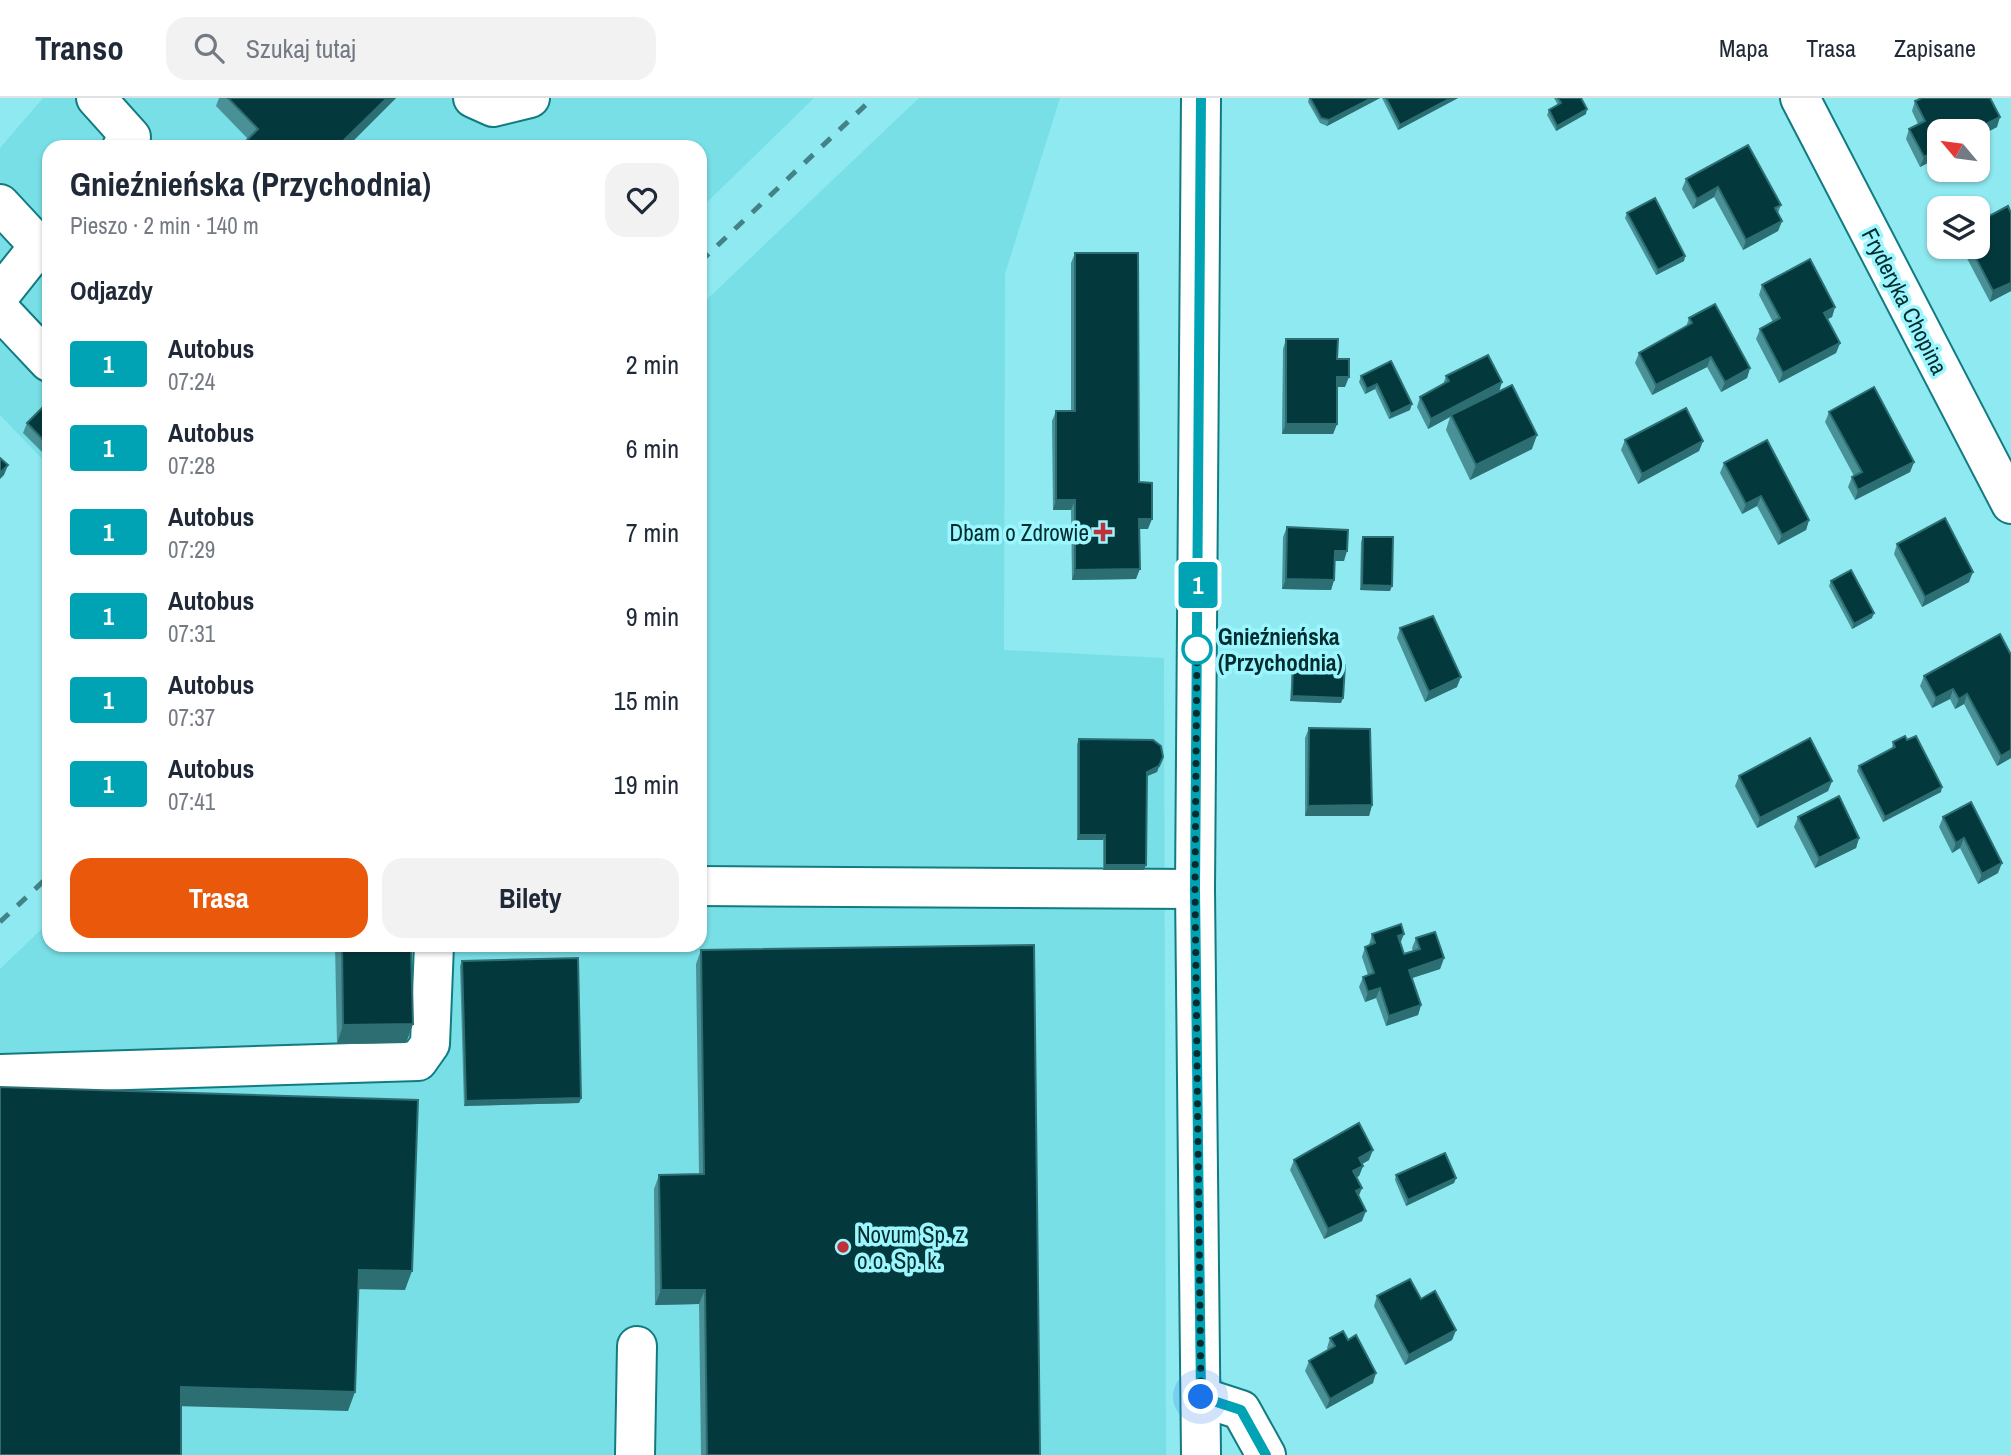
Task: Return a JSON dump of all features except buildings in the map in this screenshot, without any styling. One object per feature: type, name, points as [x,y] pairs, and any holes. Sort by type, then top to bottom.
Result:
[{"type":"street","points":[[96,98],[131,137],[128,140]]},
{"type":"street","points":[[473,98],[493,107],[530,98]]},
{"type":"street","points":[[1201,98],[1195,890],[1201,1455]]},
{"type":"street","name":"Fryderyka Chopina","points":[[1800,98],[2011,504]]},
{"type":"street","points":[[0,204],[38,246],[0,295]]},
{"type":"street","points":[[0,310],[42,355]]},
{"type":"street","points":[[707,886],[1195,890]]},
{"type":"street","points":[[0,1074],[418,1060],[430,1044],[434,952]]},
{"type":"street","points":[[635,1455],[637,1346]]},
{"type":"street","points":[[1201,1397],[1241,1410],[1266,1455]]},
{"type":"shaded area","points":[[43,98],[814,98],[707,202],[707,140],[42,140],[42,459],[0,415],[0,148]]},
{"type":"shaded area","points":[[919,98],[1060,98],[1005,274],[1004,650],[1164,658],[1166,1455],[0,1455],[0,969],[42,929],[42,952],[707,952],[707,299]]},
{"type":"railway","points":[[707,255],[873,98]]},
{"type":"railway","points":[[0,922],[42,883]]},
{"type":"bus line","name":"1","points":[[1201,98],[1195,890],[1201,1397],[1241,1410],[1266,1455]]},
{"type":"place","name":"Dbam o Zdrowie","points":[[1103,532]]},
{"type":"place","name":"Gnieźnieńska (Przychodnia)","points":[[1197,649]]},
{"type":"place","name":"Novum Sp. z o.o. Sp. k.","points":[[843,1247]]},
{"type":"route","points":[[1197,649],[1197,637],[1195,890],[1201,1397]]}]
